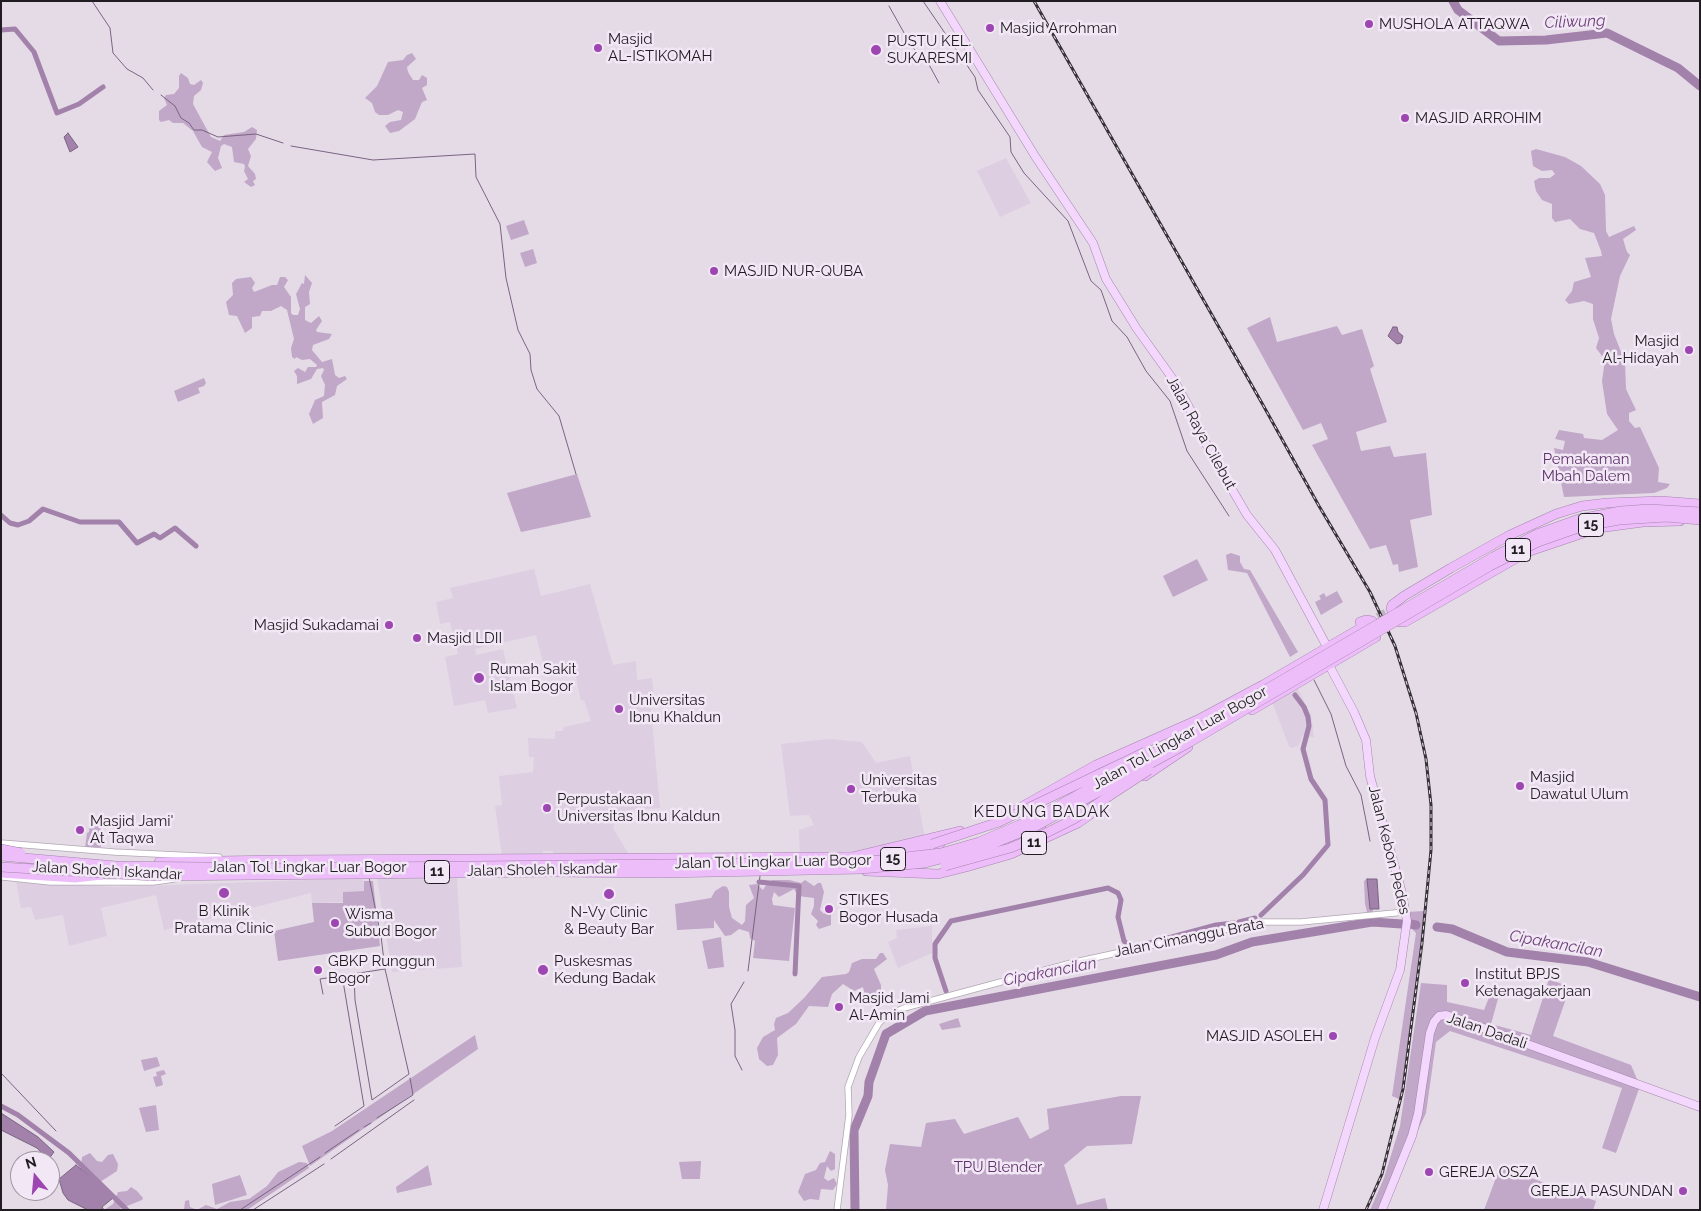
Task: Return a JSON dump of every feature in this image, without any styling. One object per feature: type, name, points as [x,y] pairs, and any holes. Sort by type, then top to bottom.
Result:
[{"type":"highway","name":"11","points":[[1401,604],[1526,532],[1562,518],[1622,503],[1661,501],[1700,504]]},
{"type":"highway","points":[[1622,503],[1582,506],[1556,514],[1510,535],[1392,605],[1391,609],[1395,618],[1398,622],[1405,622],[1527,552],[1598,528],[1643,522]]},
{"type":"highway","name":"Jalan Tol Lingkar Luar Bogor","points":[[1,866],[116,870],[862,862],[908,858],[951,850],[1006,832],[1038,817],[1198,724],[1537,534],[1579,519],[1621,511],[1648,509],[1700,512]]},
{"type":"highway","name":"Jalan Tol Lingkar Luar Bogor","points":[[1,856],[153,876],[674,873],[861,869],[925,863],[971,852],[1011,838],[1190,742],[1490,566],[1538,542],[1581,528],[1619,520],[1644,518],[1700,522]]},
{"type":"highway","name":"11","points":[[1406,617],[1530,543],[1569,529],[1614,519],[1643,522],[1700,522]]},
{"type":"highway","points":[[1322,647],[1366,620],[1376,625],[1376,637],[1328,665]]},
{"type":"highway","points":[[1322,647],[1366,625]]},
{"type":"highway","points":[[1328,665],[1372,636]]},
{"type":"highway","name":"Jalan Sholeh Iskandar","points":[[1,850],[123,862],[852,857],[900,852],[929,847],[983,832],[1025,814],[1142,751],[1198,724],[1322,647]]},
{"type":"highway","name":"Jalan Sholeh Iskandar","points":[[1,866],[149,874],[206,875],[615,869],[803,869],[938,874],[1011,854],[1078,823],[1175,756],[1328,665]]},
{"type":"highway","points":[[900,852],[983,829],[1198,724]]},
{"type":"highway","name":"Jalan Sholeh Iskandar","points":[[852,857],[986,824],[1014,812],[1096,765],[1198,724]]},
{"type":"highway","points":[[893,870],[945,866],[1010,848],[1074,819],[1190,742]]},
{"type":"highway","points":[[1142,751],[1150,765]]},
{"type":"highway","name":"Jalan Sholeh Iskandar","points":[[873,872],[938,864],[1027,835],[1150,765],[1175,756]]},
{"type":"highway","points":[[1,850],[116,870]]},
{"type":"highway","points":[[615,869],[616,859]]},
{"type":"highway","points":[[1,873],[75,878],[116,870]]},
{"type":"main road","name":"Jalan Raya Cilebut","points":[[940,1],[1062,198],[1093,242],[1101,268],[1137,329],[1175,382],[1192,411],[1209,450],[1247,515],[1275,550],[1322,647]]},
{"type":"main road","name":"Jalan Kebon Pedes","points":[[1323,1210],[1374,1038],[1400,970],[1407,930],[1405,912],[1370,776],[1366,740],[1354,712],[1328,665]]},
{"type":"main road","name":"Jalan Dadali","points":[[1382,1210],[1412,1136],[1418,1114],[1430,1033],[1434,1022],[1439,1016],[1446,1015],[1464,1021],[1700,1107]]},
{"type":"street","points":[[1,843],[114,852],[279,860]]},
{"type":"street","points":[[1,877],[50,882],[143,882],[206,875]]},
{"type":"street","name":"Jalan Cimanggu Brata","points":[[837,1210],[849,1115],[848,1087],[859,1057],[879,1023],[886,1016],[904,1008],[1029,974],[1238,926],[1260,922],[1302,922],[1405,912]]},
{"type":"shaded area","points":[[68,133],[78,147],[70,152],[64,137]]},
{"type":"shaded area","points":[[1006,158],[1031,203],[1000,217],[977,171]]},
{"type":"shaded area","points":[[1393,327],[1397,327],[1398,332],[1403,336],[1401,343],[1397,344],[1388,336]]},
{"type":"shaded area","name":"Universitas Ibnu Khaldun","points":[[534,569],[541,596],[590,584],[613,665],[636,661],[637,680],[652,678],[654,698],[650,699],[660,808],[625,810],[623,816],[614,823],[613,828],[630,856],[554,855],[553,851],[543,851],[542,855],[502,856],[495,806],[502,805],[499,776],[533,772],[534,757],[529,757],[528,738],[555,739],[555,731],[563,731],[564,727],[591,721],[584,700],[581,701],[574,667],[546,674],[536,635],[475,649],[476,655],[503,649],[517,708],[488,713],[485,700],[454,706],[445,657],[458,654],[457,648],[450,622],[440,624],[436,602],[453,598],[450,588]]},
{"type":"shaded area","points":[[1297,687],[1311,715],[1314,737],[1302,736],[1299,745],[1292,748],[1289,746],[1272,702]]},
{"type":"shaded area","name":"Universitas Terbuka","points":[[829,739],[862,742],[876,763],[910,756],[925,839],[853,857],[800,858],[799,830],[814,825],[809,815],[790,816],[781,744]]},
{"type":"shaded area","points":[[363,878],[365,891],[343,892],[343,902],[312,903],[311,893],[164,930],[156,895],[101,908],[107,936],[69,946],[63,915],[35,920],[31,907],[21,908],[16,881],[113,887]]},
{"type":"shaded area","points":[[377,878],[457,878],[462,967],[392,972]]},
{"type":"shaded area","points":[[1367,879],[1377,879],[1379,909],[1370,909]]},
{"type":"shaded area","points":[[932,926],[932,953],[898,968],[888,942],[897,938],[896,930]]},
{"type":"shaded area","points":[[1,1113],[38,1137],[53,1151],[40,1151],[1,1130]]},
{"type":"shaded area","points":[[76,1165],[113,1198],[102,1207],[104,1210],[88,1210],[68,1200],[63,1193],[60,1178]]},
{"type":"green space","points":[[412,53],[416,59],[407,67],[408,72],[413,80],[419,80],[422,75],[427,78],[427,85],[422,88],[427,100],[422,102],[415,119],[399,131],[390,133],[385,126],[390,122],[401,120],[403,112],[398,110],[388,115],[379,115],[375,112],[372,103],[365,98],[377,86],[388,62],[403,60]]},
{"type":"green space","points":[[181,73],[188,78],[190,84],[194,85],[201,80],[203,83],[201,90],[194,96],[193,104],[211,137],[220,141],[224,135],[244,132],[252,127],[257,130],[256,139],[248,149],[251,156],[248,166],[255,174],[256,179],[253,181],[255,185],[251,187],[244,182],[248,179],[244,171],[244,164],[234,162],[232,147],[224,144],[221,146],[218,158],[222,168],[215,171],[207,162],[212,152],[202,147],[193,131],[183,123],[173,123],[169,120],[161,122],[159,120],[159,111],[167,105],[164,98],[166,95],[174,94],[179,88],[179,76]]},
{"type":"green space","name":"Pemakaman Mbah Dalem","points":[[1536,149],[1565,157],[1581,166],[1600,184],[1605,195],[1606,231],[1609,237],[1634,226],[1636,230],[1623,239],[1627,252],[1630,255],[1620,276],[1611,319],[1614,334],[1625,362],[1626,389],[1636,410],[1629,413],[1629,421],[1635,428],[1640,427],[1659,468],[1658,482],[1670,484],[1667,488],[1654,493],[1564,497],[1554,448],[1563,450],[1565,441],[1555,439],[1559,430],[1583,434],[1584,438],[1602,440],[1618,430],[1607,414],[1602,381],[1605,360],[1596,348],[1599,338],[1593,319],[1593,304],[1584,301],[1569,304],[1565,300],[1572,291],[1574,282],[1591,277],[1585,258],[1602,256],[1601,251],[1594,233],[1580,229],[1570,219],[1555,222],[1552,218],[1552,204],[1542,200],[1536,191],[1534,181],[1539,178],[1550,178],[1555,174],[1552,170],[1542,171],[1533,166],[1531,151]]},
{"type":"green space","points":[[524,220],[529,234],[511,240],[506,226]]},
{"type":"green space","points":[[533,249],[537,263],[525,267],[520,253]]},
{"type":"green space","points":[[305,275],[312,283],[309,292],[310,304],[305,307],[305,320],[311,323],[319,316],[322,321],[316,330],[317,332],[332,334],[329,339],[313,345],[312,350],[322,362],[332,359],[335,375],[339,378],[345,376],[347,379],[337,386],[335,395],[322,402],[323,418],[313,424],[309,414],[315,400],[324,396],[325,385],[321,376],[324,370],[323,368],[317,369],[311,379],[297,384],[297,376],[294,371],[298,368],[305,372],[308,367],[316,367],[317,365],[310,359],[302,360],[292,357],[291,348],[294,339],[287,310],[281,306],[271,311],[262,311],[260,316],[252,317],[252,328],[245,333],[237,316],[229,315],[226,302],[233,295],[232,283],[236,279],[251,277],[255,283],[252,288],[254,292],[277,285],[280,277],[285,277],[288,280],[284,287],[291,297],[291,313],[298,315],[300,309],[296,294],[302,283],[304,284]]},
{"type":"green space","points":[[1270,317],[1277,342],[1337,326],[1342,335],[1362,329],[1374,366],[1370,369],[1387,422],[1356,432],[1361,451],[1390,446],[1394,457],[1426,453],[1432,515],[1410,520],[1418,567],[1399,572],[1398,564],[1393,565],[1386,545],[1370,549],[1312,445],[1328,439],[1321,423],[1303,430],[1247,328]]},
{"type":"green space","points":[[204,378],[206,383],[198,388],[200,393],[178,402],[174,391]]},
{"type":"green space","points":[[577,474],[591,517],[521,532],[507,493]]},
{"type":"green space","points":[[1231,553],[1240,556],[1240,562],[1244,569],[1250,570],[1298,652],[1290,657],[1247,573],[1228,570],[1226,555]]},
{"type":"green space","points":[[1197,559],[1208,580],[1173,597],[1163,576]]},
{"type":"green space","points":[[1337,591],[1343,602],[1321,615],[1315,602],[1321,599],[1319,596],[1324,593],[1326,597]]},
{"type":"green space","points":[[90,820],[101,820],[101,847],[85,848]]},
{"type":"green space","points":[[1367,879],[1373,911],[1371,913],[1367,912],[1365,904],[1364,881]]},
{"type":"green space","points":[[773,880],[789,880],[801,883],[805,880],[814,886],[821,883],[824,892],[820,910],[824,914],[827,906],[831,914],[831,925],[819,929],[816,925],[818,921],[811,914],[814,898],[798,896],[794,889],[779,897],[774,892],[773,905],[795,908],[789,961],[753,958],[755,941],[750,938],[749,932],[739,929],[731,935],[725,936],[714,920],[714,928],[677,930],[675,904],[711,898],[715,891],[723,886],[727,887],[729,892],[729,907],[732,918],[742,925],[745,921],[746,905],[754,898],[749,885],[757,884],[763,890],[768,882]]},
{"type":"green space","name":"Wisma Subud Bogor","points":[[364,881],[373,881],[380,946],[278,961],[274,931],[314,922],[312,903],[343,903],[343,892],[364,891]]},
{"type":"green space","points":[[1425,911],[1409,1049],[1401,1100],[1392,1096],[1416,933],[1407,924],[1405,912]]},
{"type":"green space","points":[[721,937],[724,967],[708,969],[702,941]]},
{"type":"green space","points":[[880,953],[883,953],[887,959],[874,969],[881,985],[881,993],[875,996],[865,995],[863,987],[854,991],[843,984],[832,994],[828,1007],[809,1006],[796,1024],[777,1038],[778,1055],[773,1065],[767,1066],[759,1059],[757,1048],[763,1037],[775,1030],[776,1018],[788,1013],[822,977],[846,974],[849,972],[852,963],[862,959],[876,959]]},
{"type":"green space","points":[[1549,979],[1570,987],[1553,1036],[1631,1065],[1640,1086],[1616,1153],[1602,1148],[1622,1088],[1450,1031],[1436,1042],[1426,1113],[1381,1210],[1370,1210],[1384,1178],[1400,1126],[1421,983],[1447,985],[1447,1002],[1484,1010],[1494,985],[1501,988],[1491,1024],[1531,1035]]},
{"type":"green space","points":[[958,1018],[961,1027],[942,1030],[939,1024]]},
{"type":"green space","points":[[475,1035],[478,1049],[310,1166],[302,1146],[332,1131]]},
{"type":"green space","points":[[157,1057],[160,1066],[144,1071],[141,1060]]},
{"type":"green space","points":[[164,1070],[166,1074],[161,1076],[163,1085],[156,1087],[153,1077],[157,1076],[156,1072]]},
{"type":"green space","name":"TPU Blender","points":[[1121,1096],[1141,1096],[1132,1144],[1087,1146],[1064,1165],[1077,1205],[1105,1198],[1108,1210],[886,1210],[888,1185],[885,1170],[890,1144],[921,1147],[926,1123],[955,1119],[964,1134],[1018,1117],[1030,1139],[1049,1129],[1047,1109]]},
{"type":"green space","points":[[156,1105],[159,1130],[146,1132],[139,1108]]},
{"type":"green space","points":[[830,1151],[835,1154],[835,1169],[831,1171],[827,1166],[824,1178],[828,1181],[834,1178],[837,1184],[833,1190],[821,1189],[819,1200],[810,1199],[804,1201],[798,1192],[805,1174],[816,1170],[820,1163],[825,1162]]},
{"type":"green space","points":[[90,1153],[97,1161],[102,1162],[108,1155],[113,1154],[118,1164],[117,1171],[97,1184],[89,1180],[88,1171],[81,1169],[82,1157]]},
{"type":"green space","points":[[701,1161],[700,1179],[682,1179],[679,1162]]},
{"type":"green space","points":[[299,1162],[307,1163],[309,1168],[247,1210],[197,1210],[206,1205],[217,1209],[230,1202],[249,1199],[267,1186],[278,1172]]},
{"type":"green space","points":[[428,1165],[432,1185],[397,1193],[396,1187]]},
{"type":"green space","points":[[1500,1167],[1596,1201],[1593,1210],[1484,1210]]},
{"type":"green space","points":[[240,1175],[247,1195],[215,1205],[212,1184]]},
{"type":"green space","points":[[131,1187],[143,1198],[142,1200],[117,1210],[104,1210],[113,1204],[118,1192],[127,1191]]},
{"type":"green space","points":[[189,1200],[190,1207],[197,1210],[184,1210],[185,1201]]},
{"type":"waterway","points":[[92,1],[110,28],[113,53],[127,69],[143,78],[153,90]]},
{"type":"waterway","points":[[923,1],[975,77],[978,90],[1010,137],[1011,152],[1024,173],[1068,221],[1091,281],[1101,290],[1112,321],[1127,337],[1146,371],[1170,401],[1187,451],[1229,516]]},
{"type":"waterway","name":"Ciliwung","points":[[1453,1],[1458,10],[1499,41],[1546,40],[1607,33],[1678,68],[1700,86]]},
{"type":"waterway","points":[[889,6],[912,47],[927,61],[939,83]]},
{"type":"waterway","points":[[1,30],[15,29],[34,52],[57,113],[79,104],[103,87]]},
{"type":"waterway","points":[[161,95],[175,106],[181,118],[189,123],[194,130],[202,130],[218,137],[256,134],[283,143]]},
{"type":"waterway","points":[[291,146],[373,160],[475,154],[476,177],[500,224],[506,278],[518,330],[530,354],[531,370],[537,389],[559,416],[576,474]]},
{"type":"waterway","points":[[1,515],[10,523],[18,525],[29,521],[43,509],[80,522],[119,522],[137,543],[154,534],[160,538],[175,528],[196,546]]},
{"type":"waterway","points":[[1314,680],[1331,714],[1346,766],[1361,795],[1370,841]]},
{"type":"waterway","points":[[1261,915],[1303,875],[1328,845],[1325,800],[1311,779],[1303,749],[1309,726],[1308,717],[1304,707],[1295,695]]},
{"type":"waterway","points":[[748,971],[760,876]]},
{"type":"waterway","points":[[369,877],[379,927]]},
{"type":"waterway","points":[[759,882],[799,886],[795,974]]},
{"type":"waterway","points":[[946,991],[935,958],[935,944],[951,921],[1108,888],[1118,893],[1121,900],[1118,917],[1124,941],[1131,947],[1137,946]]},
{"type":"waterway","points":[[1239,922],[1255,918]]},
{"type":"waterway","name":"Cipakancilan","points":[[1372,922],[1374,918]]},
{"type":"waterway","name":"Cipakancilan","points":[[855,1210],[854,1130],[868,1096],[869,1082],[886,1034],[925,1011],[1216,955],[1252,942],[1372,922],[1402,924]]},
{"type":"waterway","points":[[1146,944],[1216,925],[1234,923]]},
{"type":"waterway","name":"Cipakancilan","points":[[1410,924],[1416,925]]},
{"type":"waterway","name":"Cipakancilan","points":[[1437,927],[1452,929],[1507,952],[1588,962],[1700,997]]},
{"type":"waterway","points":[[354,973],[355,1000],[372,1100],[409,1074],[385,969],[381,936]]},
{"type":"waterway","points":[[323,994],[320,979],[385,969]]},
{"type":"waterway","points":[[335,1126],[364,1106],[342,975]]},
{"type":"waterway","points":[[742,1070],[735,1056],[735,1030],[731,1004],[744,982]]},
{"type":"waterway","points":[[1,1073],[56,1131]]},
{"type":"waterway","points":[[377,1118],[413,1095],[410,1078]]},
{"type":"waterway","points":[[331,1159],[414,1100]]},
{"type":"waterway","points":[[1,1106],[18,1115],[69,1153],[127,1210]]},
{"type":"waterway","points":[[364,1127],[371,1123]]},
{"type":"waterway","points":[[325,1153],[359,1130]]},
{"type":"waterway","points":[[240,1210],[320,1157]]},
{"type":"waterway","points":[[253,1210],[324,1164]]},
{"type":"tunnel","points":[[1366,624],[1401,605]]},
{"type":"railway","points":[[1034,1],[1319,506],[1370,592],[1395,646],[1416,713],[1426,759],[1431,805],[1431,850],[1422,943],[1403,1089],[1382,1174],[1366,1210]]},
{"type":"place","name":"MUSHOLA ATTAQWA","points":[[1369,24]]},
{"type":"place","name":"Masjid Arrohman","points":[[990,28]]},
{"type":"place","name":"Masjid AL-ISTIKOMAH","points":[[598,48]]},
{"type":"place","name":"PUSTU KEL. SUKARESMI","points":[[876,50]]},
{"type":"place","name":"MASJID ARROHIM","points":[[1405,118]]},
{"type":"place","name":"MASJID NUR-QUBA","points":[[714,271]]},
{"type":"place","name":"Masjid Al-Hidayah","points":[[1689,350]]},
{"type":"place","name":"Masjid Sukadamai","points":[[389,625]]},
{"type":"place","name":"Masjid LDII","points":[[417,638]]},
{"type":"place","name":"Rumah Sakit Islam Bogor","points":[[479,678]]},
{"type":"place","name":"Universitas Ibnu Khaldun","points":[[619,709]]},
{"type":"place","name":"Masjid Dawatul Ulum","points":[[1520,786]]},
{"type":"place","name":"Universitas Terbuka","points":[[851,789]]},
{"type":"place","name":"Perpustakaan Universitas Ibnu Kaldun","points":[[547,808]]},
{"type":"place","name":"Masjid Jami' At Taqwa","points":[[80,830]]},
{"type":"place","name":"B Klinik Pratama Clinic","points":[[224,893]]},
{"type":"place","name":"N-Vy Clinic & Beauty Bar","points":[[609,894]]},
{"type":"place","name":"STIKES Bogor Husada","points":[[829,909]]},
{"type":"place","name":"Wisma Subud Bogor","points":[[335,923]]},
{"type":"place","name":"GBKP Runggun Bogor","points":[[318,970]]},
{"type":"place","name":"Puskesmas Kedung Badak","points":[[543,970]]},
{"type":"place","name":"Institut BPJS Ketenagakerjaan","points":[[1465,983]]},
{"type":"place","name":"Masjid Jami Al-Amin","points":[[839,1007]]},
{"type":"place","name":"MASJID ASOLEH","points":[[1333,1036]]},
{"type":"place","name":"GEREJA OSZA","points":[[1429,1172]]},
{"type":"place","name":"GEREJA PASUNDAN","points":[[1683,1191]]},
{"type":"district","name":"KEDUNG BADAK","points":[[1042,812]]}]
